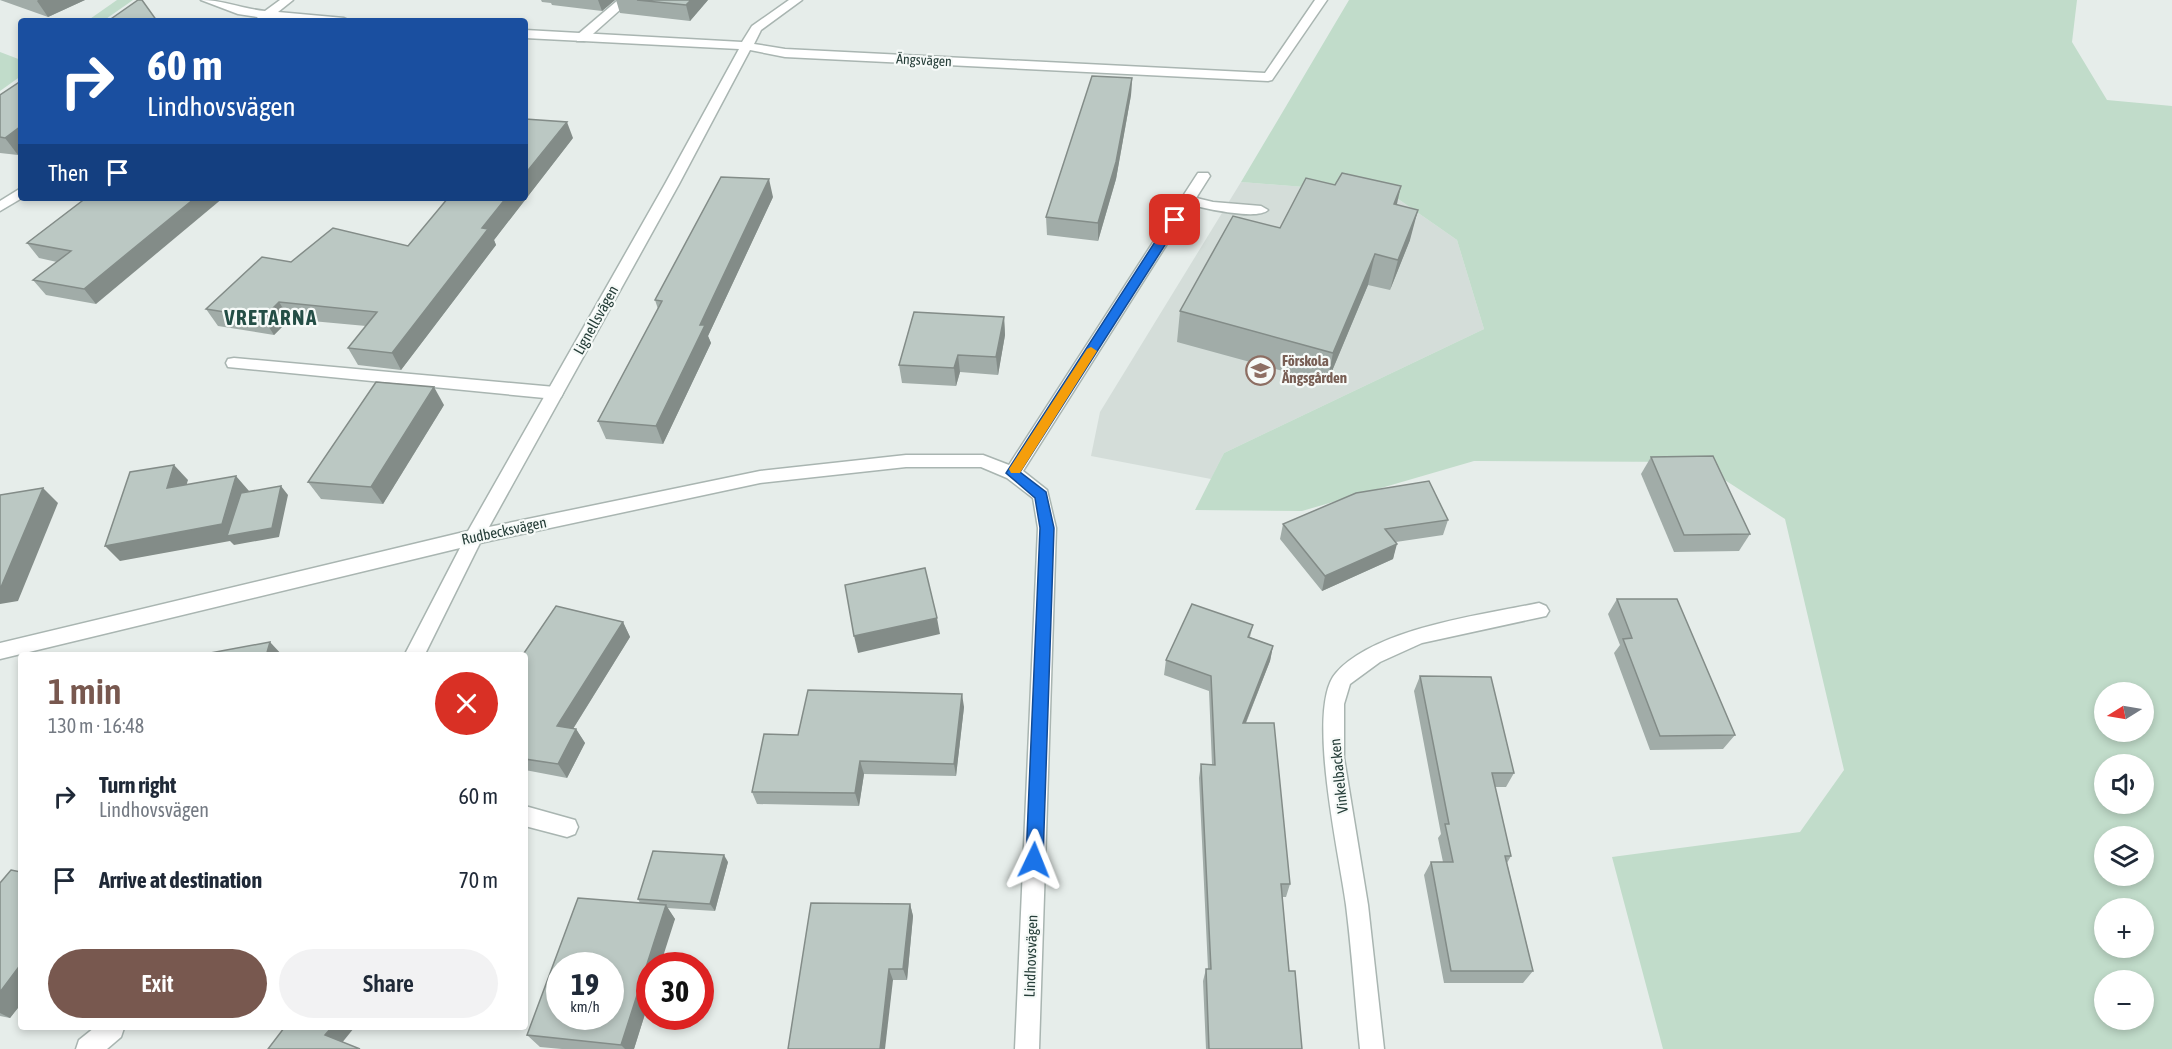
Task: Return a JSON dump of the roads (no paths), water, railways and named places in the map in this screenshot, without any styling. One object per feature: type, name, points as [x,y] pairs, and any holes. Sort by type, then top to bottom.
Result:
[{"type":"street","points":[[207,0],[262,18],[287,0]]},
{"type":"street","points":[[580,38],[625,0]]},
{"type":"street","name":"Lignellsvägen","points":[[416,652],[474,537],[756,28],[796,0]]},
{"type":"street","name":"Ängsvägen","points":[[528,34],[747,46],[785,53],[1268,77],[1321,0]]},
{"type":"street","points":[[1013,473],[1203,176]]},
{"type":"street","points":[[0,207],[18,194]]},
{"type":"street","points":[[1188,200],[1213,206],[1261,210]]},
{"type":"street","points":[[234,363],[555,393]]},
{"type":"street","name":"Rudbecksvägen","points":[[0,651],[474,537],[760,477],[906,461],[983,461],[1013,473]]},
{"type":"street","name":"Lindhovsvägen","points":[[1013,473],[1041,495],[1047,528],[1027,1049]]},
{"type":"street","name":"Vinkelbacken","points":[[1372,1049],[1357,905],[1334,758],[1334,704],[1342,679],[1373,656],[1419,636],[1539,611]]},
{"type":"street","points":[[528,817],[567,827]]},
{"type":"street","points":[[88,1049],[110,1030]]},
{"type":"place","name":"Förskola Ängsgården","points":[[1261,370]]},
{"type":"district","name":"VRETARNA","points":[[271,318]]}]
